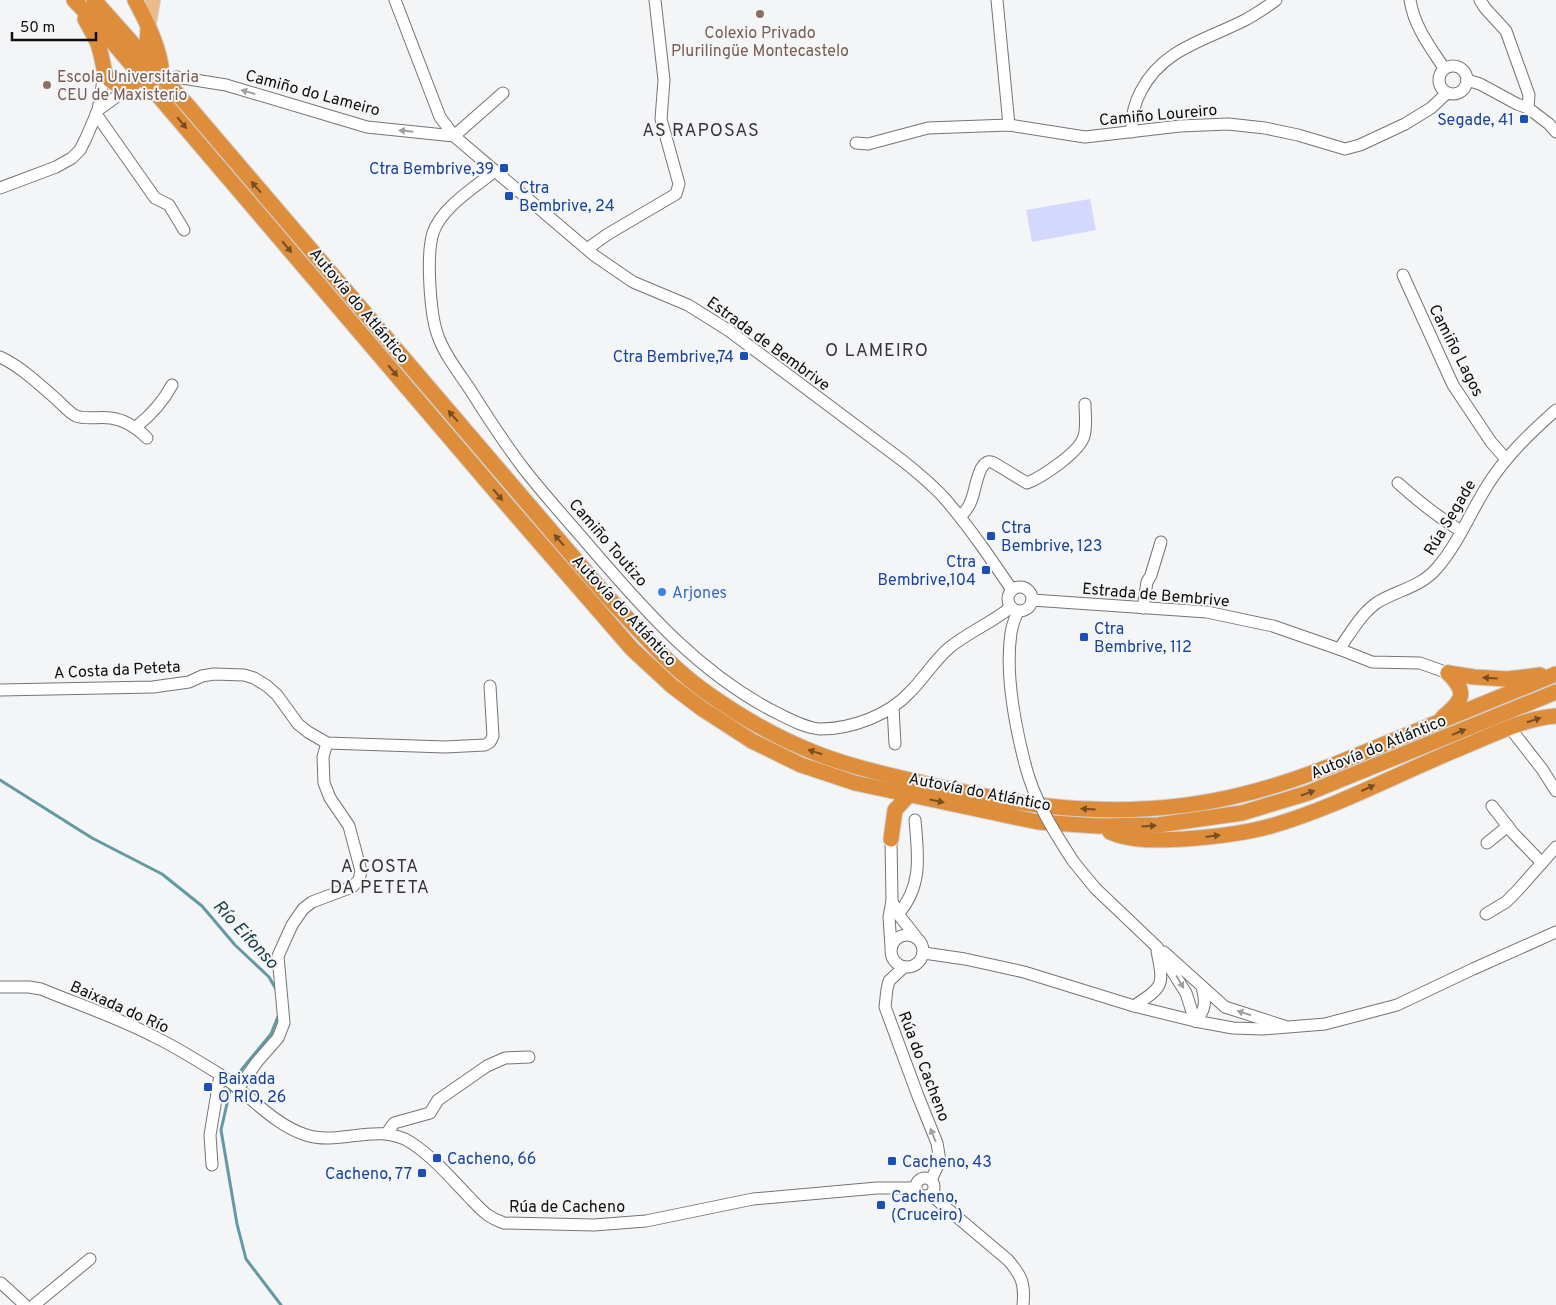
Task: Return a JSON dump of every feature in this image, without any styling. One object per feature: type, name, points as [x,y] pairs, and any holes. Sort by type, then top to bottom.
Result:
[{"type":"highway","name":"Autovía do Atlántico","points":[[74,0],[97,24],[632,649],[701,708],[752,741],[810,768],[855,783],[909,795],[1038,822],[1097,826],[1149,826],[1242,813],[1308,793],[1556,692]]},
{"type":"highway","points":[[74,0],[100,50]]},
{"type":"highway","points":[[135,0],[161,62],[164,79]]},
{"type":"highway","name":"Autovía do Atlántico","points":[[97,1],[612,601],[646,638],[708,694],[758,725],[806,749],[862,768],[998,799],[1038,805],[1098,810],[1150,809],[1199,804],[1240,795],[1303,777],[1556,673]]},
{"type":"highway","points":[[97,1],[97,24],[104,74],[114,83],[127,89],[134,84],[146,58],[148,28]]},
{"type":"highway","points":[[1436,723],[1452,709],[1462,693],[1457,682],[1448,673]]},
{"type":"highway","points":[[1448,673],[1487,679],[1507,679],[1556,673]]},
{"type":"highway","points":[[1097,826],[1117,835],[1137,839],[1162,840],[1233,834],[1269,826],[1328,806],[1510,728],[1542,717],[1556,716]]},
{"type":"highway","points":[[891,839],[895,810],[909,795]]},
{"type":"main road","points":[[148,28],[153,0]]},
{"type":"street","name":"Estrada de Bembrive","points":[[395,0],[440,117],[454,136],[614,270],[633,282],[688,305],[728,330],[903,461],[945,498],[1012,590]]},
{"type":"street","points":[[587,249],[608,234],[676,194],[679,184],[661,120],[664,80],[655,0]]},
{"type":"street","points":[[997,0],[1009,125]]},
{"type":"street","points":[[1410,0],[1419,30],[1444,68]]},
{"type":"street","points":[[1480,0],[1506,31],[1529,95],[1528,108]]},
{"type":"street","points":[[1132,132],[1131,119],[1136,100],[1150,76],[1162,62],[1189,45],[1247,18],[1269,2]]},
{"type":"street","points":[[1454,66],[1459,67],[1466,75],[1467,80],[1466,86],[1458,93],[1447,93],[1439,84],[1438,78],[1444,68],[1454,66]]},
{"type":"street","points":[[0,188],[56,167],[72,158],[80,150],[97,112],[104,74]]},
{"type":"street","name":"Camiño do Lameiro","points":[[164,79],[176,77],[226,85],[367,127],[454,136]]},
{"type":"street","points":[[1467,80],[1480,84],[1528,108],[1549,124],[1556,132]]},
{"type":"street","points":[[97,112],[127,89]]},
{"type":"street","points":[[454,136],[503,92]]},
{"type":"street","name":"Camiño Loureiro","points":[[856,143],[868,144],[928,128],[1009,125],[1085,137],[1180,126],[1228,124],[1264,128],[1298,135],[1345,149],[1360,145],[1405,124],[1431,108],[1447,93]]},
{"type":"street","points":[[97,112],[155,198],[172,208],[184,230]]},
{"type":"street","name":"Camiño Toutizo","points":[[495,171],[447,211],[437,223],[432,236],[432,315],[438,337],[494,427],[524,469],[610,570],[671,636],[700,663],[760,705],[790,720],[819,729],[839,727],[857,723],[893,707],[910,693],[948,648],[968,634],[1014,609]]},
{"type":"street","name":"Camiño Lagos","points":[[1403,275],[1453,385],[1491,442],[1506,459]]},
{"type":"street","points":[[0,357],[14,365],[74,415],[86,418],[111,418],[136,427],[148,438]]},
{"type":"street","points":[[136,427],[150,416],[172,385]]},
{"type":"street","points":[[960,517],[971,502],[980,469],[986,462],[990,461],[1027,483],[1057,466],[1081,444],[1084,437],[1085,404]]},
{"type":"street","name":"Rúa Segade","points":[[1339,649],[1362,616],[1376,603],[1390,595],[1412,587],[1436,570],[1448,554],[1487,486],[1506,459],[1529,434],[1556,410]]},
{"type":"street","points":[[1398,483],[1444,521],[1461,531]]},
{"type":"street","points":[[1143,608],[1147,582],[1161,542]]},
{"type":"street","points":[[1014,609],[1027,608],[1032,600],[1030,592],[1023,587],[1015,588],[1008,596],[1014,609],[1010,670],[1017,734],[1038,802],[1073,861],[1095,888],[1156,947],[1186,993],[1195,1021]]},
{"type":"street","name":"Estrada de Bembrive","points":[[1032,600],[1207,612],[1273,626],[1372,662],[1420,663],[1448,673]]},
{"type":"street","name":"A Costa da Peteta","points":[[0,690],[153,687],[189,682],[214,674],[244,675],[254,678],[267,686],[277,695],[298,724],[327,743]]},
{"type":"street","points":[[236,1087],[278,1038],[284,1024],[278,956],[292,925],[303,909],[312,902],[352,887],[359,880],[361,871],[349,826],[330,798],[324,783],[324,757],[327,743],[445,747],[485,745],[490,742],[493,736],[490,686]]},
{"type":"street","points":[[893,707],[895,744]]},
{"type":"street","points":[[1510,728],[1542,769],[1556,791]]},
{"type":"street","points":[[1492,806],[1542,863]]},
{"type":"street","points":[[898,914],[916,883],[919,862],[915,820]]},
{"type":"street","points":[[1487,843],[1508,826]]},
{"type":"street","points":[[891,839],[892,901],[889,917],[891,953],[895,962],[904,967],[917,964],[924,953],[922,944],[898,914],[892,901]]},
{"type":"street","points":[[1486,914],[1518,892],[1556,847]]},
{"type":"street","points":[[924,953],[965,959],[1024,972],[1134,1006],[1195,1021],[1232,1028],[1263,1029],[1325,1024],[1397,1005],[1473,968],[1556,932]]},
{"type":"street","points":[[891,948],[901,936],[911,935],[916,937]]},
{"type":"street","points":[[1156,947],[1171,956],[1225,1007],[1290,1028]]},
{"type":"street","points":[[1134,1006],[1159,987],[1162,976],[1156,947]]},
{"type":"street","name":"Rúa do Cacheno","points":[[904,967],[889,981],[886,1007],[937,1143],[940,1161],[931,1180]]},
{"type":"street","name":"Baixada do Río","points":[[0,987],[41,989],[153,1036],[220,1075],[236,1087]]},
{"type":"street","points":[[1195,1021],[1202,1015],[1205,1006],[1202,987]]},
{"type":"street","points":[[387,1133],[394,1123],[430,1113],[438,1100],[487,1066],[505,1058],[530,1057]]},
{"type":"street","points":[[212,1165],[210,1135],[220,1075]]},
{"type":"street","name":"Rúa de Cacheno","points":[[236,1087],[281,1122],[306,1135],[325,1138],[387,1133],[410,1142],[432,1161],[484,1214],[493,1220],[504,1222],[594,1225],[646,1221],[753,1199],[877,1188],[915,1188]]},
{"type":"street","points":[[926,1178],[931,1180],[934,1190],[931,1194],[926,1197],[917,1193],[915,1188],[917,1182],[926,1178]]},
{"type":"street","points":[[931,1194],[1008,1260],[1022,1279],[1024,1289],[1023,1305]]},
{"type":"street","points":[[34,1305],[90,1259]]},
{"type":"street","points":[[1,1281],[13,1305]]},
{"type":"street","points":[[1,1281],[25,1305]]},
{"type":"shaded area","points":[[1090,199],[1096,230],[1032,242],[1026,210]]},
{"type":"waterway","name":"Río Eifonso","points":[[0,780],[92,838],[162,874],[202,906],[235,945],[269,977],[277,991]]},
{"type":"waterway","name":"Río Eifonso","points":[[233,1080],[271,1034],[279,1014]]},
{"type":"waterway","name":"Río Eifonso","points":[[231,1086],[221,1130],[237,1224],[246,1259],[281,1305]]},
{"type":"place","name":"Colexio Privado Plurilingüe Montecastelo","points":[[760,14]]},
{"type":"place","name":"Escola Universitaria CEU de Maxisterio","points":[[47,85]]},
{"type":"place","name":"Segade, 41","points":[[1524,119]]},
{"type":"place","name":"Ctra Bembrive,39","points":[[504,168]]},
{"type":"place","name":"Ctra Bembrive, 24","points":[[509,196]]},
{"type":"place","name":"Ctra Bembrive,74","points":[[744,356]]},
{"type":"place","name":"Ctra Bembrive, 123","points":[[991,536]]},
{"type":"place","name":"Ctra Bembrive,104","points":[[986,570]]},
{"type":"place","name":"Arjones","points":[[662,592]]},
{"type":"place","name":"Ctra Bembrive, 112","points":[[1084,637]]},
{"type":"place","name":"Baixada O RIO, 26","points":[[208,1087]]},
{"type":"place","name":"Cacheno, 66","points":[[437,1158]]},
{"type":"place","name":"Cacheno, 43","points":[[892,1161]]},
{"type":"place","name":"Cacheno, 77","points":[[422,1173]]},
{"type":"place","name":"Cacheno, (Cruceiro)","points":[[881,1205]]},
{"type":"district","name":"AS RAPOSAS","points":[[701,130]]},
{"type":"district","name":"O LAMEIRO","points":[[877,350]]},
{"type":"district","name":"A COSTA DA PETETA","points":[[380,876]]}]
